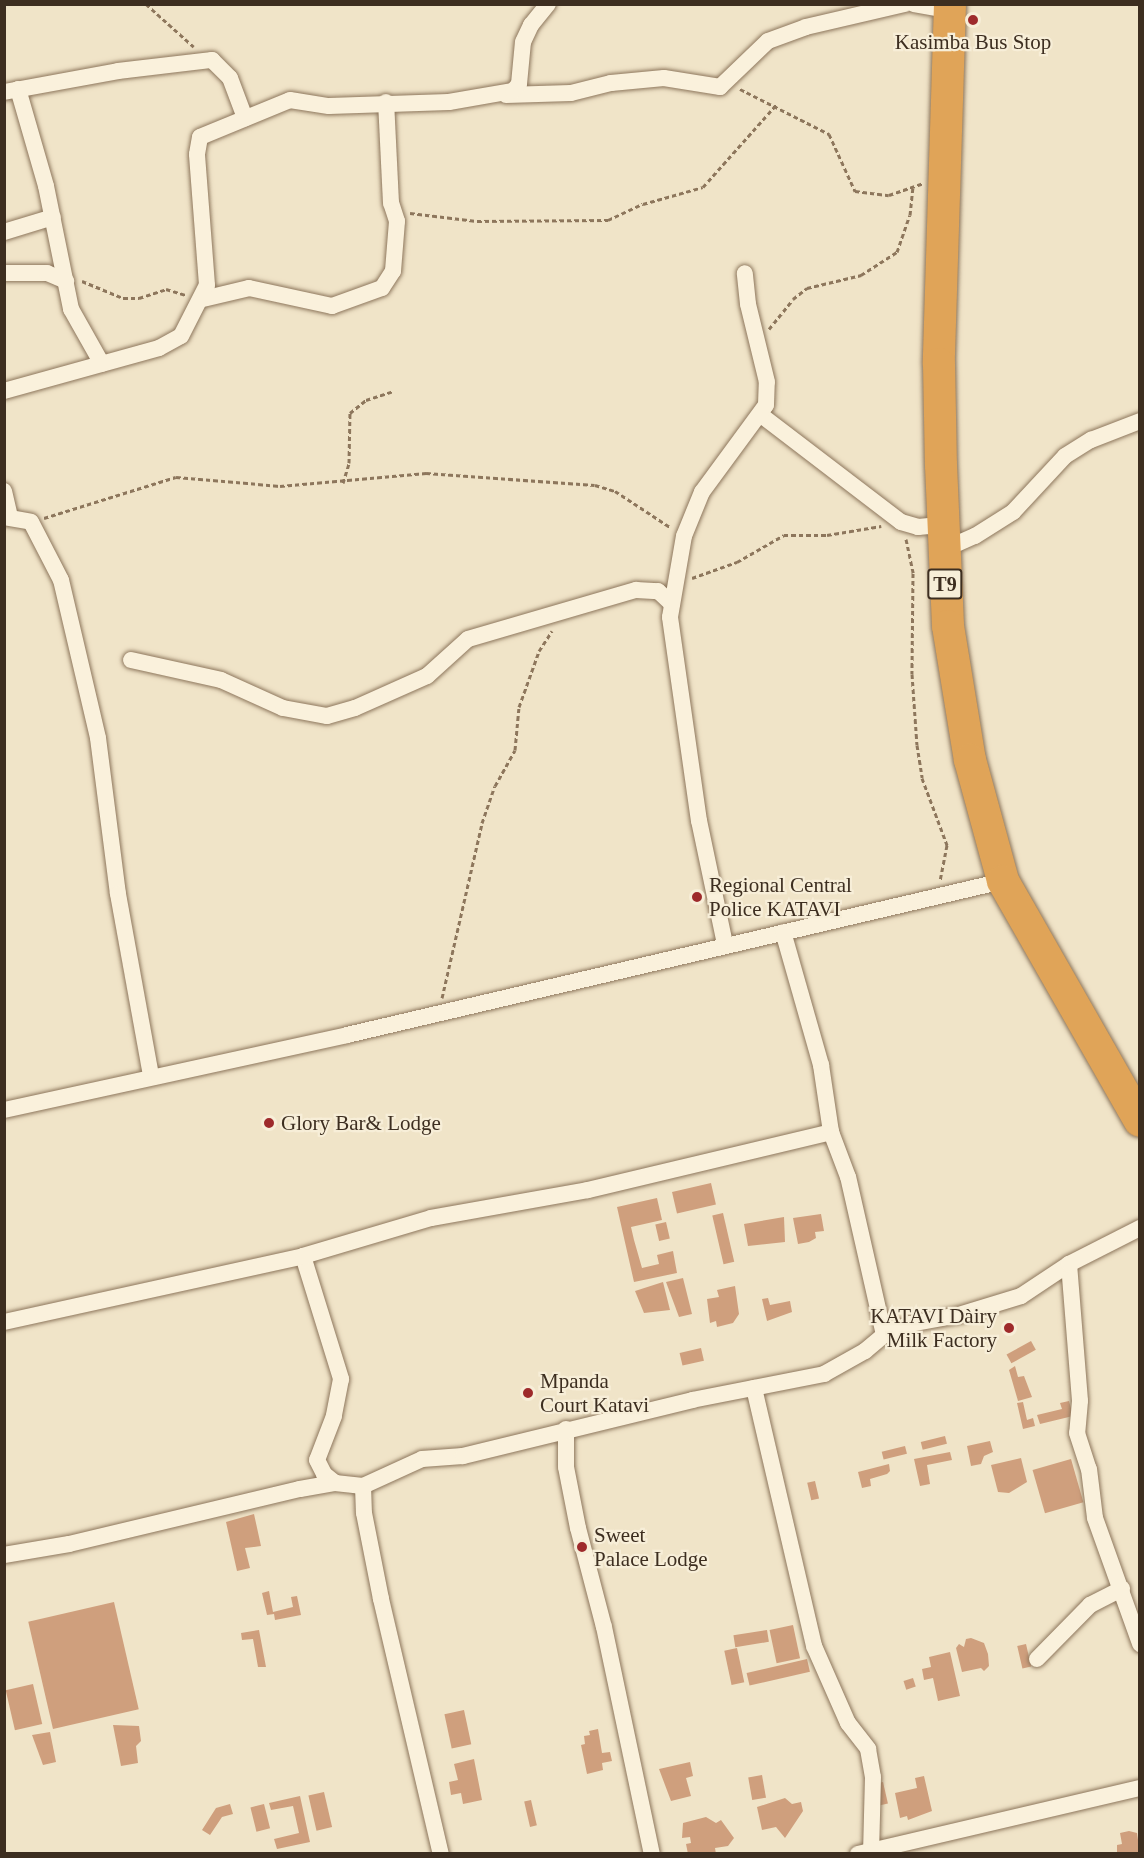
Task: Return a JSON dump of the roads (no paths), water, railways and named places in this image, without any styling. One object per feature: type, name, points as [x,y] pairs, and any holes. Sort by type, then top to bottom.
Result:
[{"type":"highway","name":"T9","points":[[950,7],[939,364],[943,537],[948,626],[970,760],[1003,881],[1140,1121]]},
{"type":"street","points":[[496,96],[517,88],[524,42],[531,25],[548,4]]},
{"type":"street","points":[[4,391],[174,342],[203,299],[208,275],[197,144],[203,135],[290,100],[329,106],[386,102],[449,102],[496,96],[571,93],[611,83],[664,78],[714,88],[728,84],[768,41],[806,27],[904,5],[950,7]]},
{"type":"street","points":[[102,364],[75,321],[53,217],[11,91],[118,71],[214,61],[230,78],[245,118]]},
{"type":"street","points":[[203,299],[249,288],[332,306],[369,295],[382,288],[393,271],[396,212],[392,203],[386,102]]},
{"type":"street","points":[[4,232],[53,217]]},
{"type":"street","points":[[4,273],[47,273],[66,277]]},
{"type":"street","points":[[725,944],[699,821],[670,617],[684,536],[702,492],[761,415],[766,405],[767,382],[748,304],[745,273]]},
{"type":"street","points":[[761,415],[898,523],[918,527],[943,537],[975,536],[1013,512],[1065,456],[1091,440],[1140,421]]},
{"type":"street","points":[[4,491],[7,516],[31,522],[61,580],[98,738],[118,894],[152,1075]]},
{"type":"street","points":[[131,660],[221,680],[283,708],[327,716],[355,708],[427,676],[468,639],[649,589],[672,604]]},
{"type":"street","points":[[4,1110],[1003,881]]},
{"type":"street","points":[[783,932],[821,1065],[831,1132],[848,1177],[884,1335]]},
{"type":"street","points":[[4,1322],[303,1256],[430,1218],[588,1190],[831,1132]]},
{"type":"street","points":[[4,1556],[335,1483],[363,1486],[422,1459],[463,1456],[566,1429],[824,1374],[851,1362],[884,1335],[910,1324],[959,1315],[1021,1296],[1069,1264],[1140,1228]]},
{"type":"street","points":[[303,1256],[341,1379],[334,1416],[317,1460],[324,1474],[335,1483]]},
{"type":"street","points":[[1069,1264],[1080,1401],[1077,1432],[1089,1469],[1095,1518],[1122,1589],[1134,1606],[1140,1644]]},
{"type":"street","points":[[754,1388],[814,1646],[848,1724],[868,1749],[873,1776],[865,1852],[1136,1785]]},
{"type":"street","points":[[566,1429],[564,1452],[578,1528],[604,1627],[652,1854]]},
{"type":"street","points":[[363,1486],[364,1513],[381,1599],[441,1854]]},
{"type":"street","points":[[1037,1659],[1090,1605],[1122,1589]]},
{"type":"place","name":"Kasimba Bus Stop","points":[[973,20]]},
{"type":"place","name":"Regional Central Police KATAVI","points":[[697,897]]},
{"type":"place","name":"Glory Bar& Lodge","points":[[269,1123]]},
{"type":"place","name":"KATAVI Dàiry Milk Factory","points":[[1009,1328]]},
{"type":"place","name":"Mpanda Court Katavi","points":[[528,1393]]},
{"type":"place","name":"Sweet Palace Lodge","points":[[582,1547]]}]
